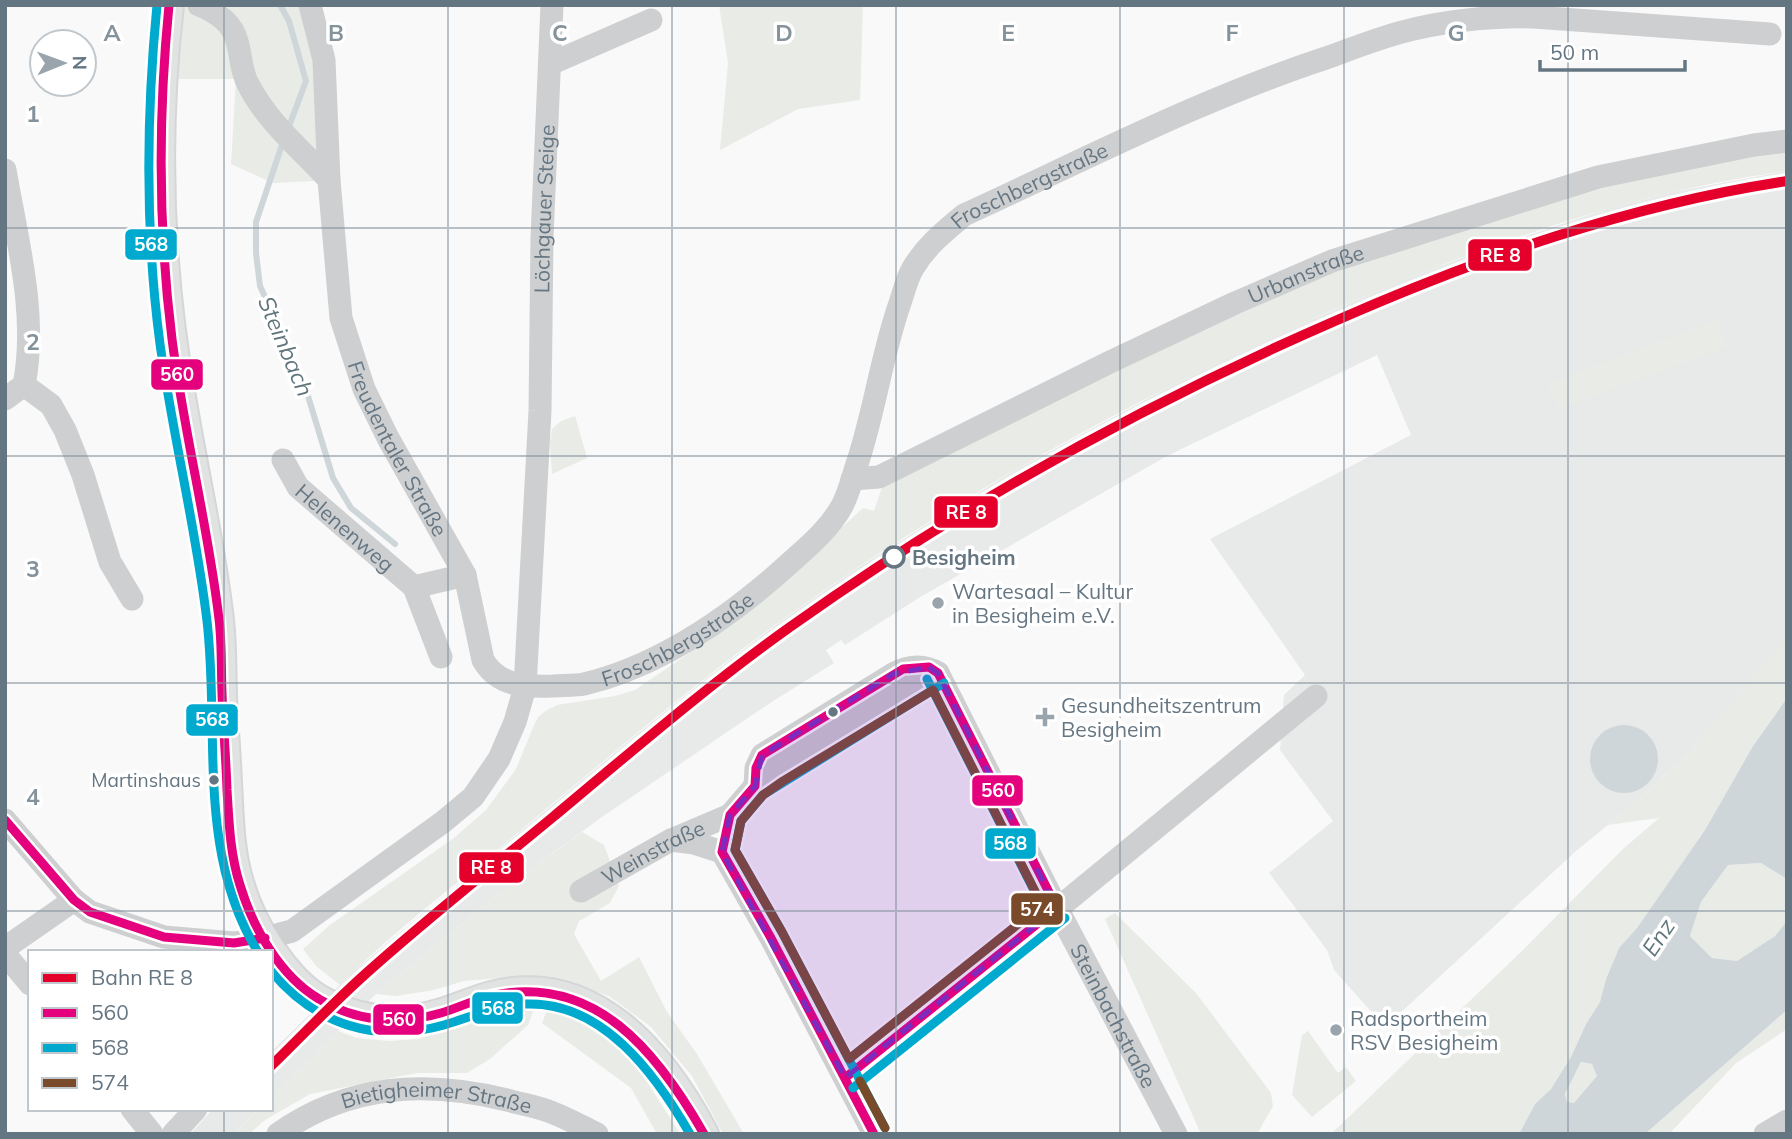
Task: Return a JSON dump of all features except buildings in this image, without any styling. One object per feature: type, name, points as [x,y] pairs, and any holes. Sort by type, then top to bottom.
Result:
[{"type":"main road","points":[[169,5],[159,135],[164,270],[180,390],[201,498],[219,616],[231,847],[240,888],[251,916],[302,988],[338,1009],[362,1018],[390,1022],[412,1021],[495,995],[514,992],[546,993],[595,1007],[632,1035],[668,1075],[705,1134]]},
{"type":"street","points":[[199,5],[210,10],[232,30],[244,76],[256,97],[290,141],[328,180]]},
{"type":"street","name":"Freudentaler Straße","points":[[310,5],[324,60],[328,180],[341,318],[351,354],[364,389],[388,438],[465,575],[482,660],[489,671],[499,678],[525,687]]},
{"type":"street","name":"Löchgauer Steige","points":[[525,687],[540,411],[542,237],[552,5]]},
{"type":"street","name":"Froschbergstraße","points":[[525,687],[579,685],[627,671],[694,635],[758,592],[820,536],[842,506],[852,479],[892,326],[912,270],[934,240],[964,215],[1266,77],[1402,32],[1502,16],[1534,16],[1770,34]]},
{"type":"street","points":[[550,64],[651,20]]},
{"type":"street","name":"Urbanstraße","points":[[852,479],[879,477],[1110,362],[1332,261],[1598,177],[1754,145],[1787,141]]},
{"type":"street","points":[[5,170],[29,330],[29,360],[24,384],[5,399]]},
{"type":"street","points":[[24,384],[51,405],[65,430],[83,475],[110,562],[132,599]]},
{"type":"street","name":"Helenenweg","points":[[283,460],[298,487],[414,587],[441,657]]},
{"type":"street","name":"Helenenweg","points":[[414,587],[465,575]]},
{"type":"street","name":"Weinstraße","points":[[581,891],[671,841],[730,816],[755,786],[903,668],[929,667],[938,673]]},
{"type":"street","name":"Steinbachstraße","points":[[938,673],[1176,1134]]},
{"type":"street","points":[[5,820],[74,900],[99,916],[164,937],[234,943],[265,938],[292,931],[443,822],[472,797],[499,760],[515,722],[525,687]]},
{"type":"street","points":[[845,1077],[1058,908],[1316,696]]},
{"type":"street","points":[[730,816],[722,852],[771,938],[874,1134]]},
{"type":"street","points":[[671,841],[694,843],[722,852]]},
{"type":"street","points":[[5,948],[74,900]]},
{"type":"street","points":[[5,954],[28,982]]},
{"type":"street","name":"Bietigheimer Straße","points":[[278,1134],[314,1112],[343,1100],[379,1092],[420,1088],[472,1092],[547,1110],[597,1134]]},
{"type":"street","points":[[134,1111],[152,1134]]},
{"type":"street","points":[[173,1134],[194,1111]]},
{"type":"street","points":[[1765,1134],[1787,1121]]},
{"type":"highlighted area","points":[[929,667],[938,673],[1057,908],[845,1078],[722,852],[730,815],[755,786],[762,755],[893,674]]},
{"type":"shaded area","points":[[180,5],[305,5],[319,101],[314,181],[273,183],[231,164],[236,79],[171,79]]},
{"type":"shaded area","points":[[719,5],[863,5],[860,100],[798,109],[720,150],[728,63]]},
{"type":"shaded area","points":[[1787,134],[1787,171],[1733,179],[1626,204],[1520,236],[1468,255],[1290,329],[1066,441],[922,526],[749,644],[405,925],[340,985],[316,966],[303,949],[330,925],[454,838],[486,810],[516,769],[538,717],[557,705],[615,696],[635,690],[701,645],[801,565],[863,508],[874,511],[891,461],[1323,254]]},
{"type":"shaded area","points":[[1787,171],[1787,639],[1691,750],[1641,798],[1576,851],[1385,1027],[1334,970],[1327,950],[1269,873],[1333,821],[1280,750],[1284,695],[1305,675],[1210,539],[1411,435],[1377,355],[1167,456],[922,596],[845,645],[841,640],[826,650],[834,663],[599,819],[507,887],[376,994],[273,1095],[273,1050],[354,971],[708,677],[781,621],[856,569],[1012,472],[1251,346],[1401,281],[1478,252],[1610,208],[1673,192]]},
{"type":"shaded area","points":[[1716,320],[1727,347],[1559,409],[1547,384]]},
{"type":"shaded area","points":[[575,416],[587,458],[552,474],[552,429],[561,421]]},
{"type":"shaded area","points":[[1787,637],[1787,698],[1753,746],[1705,830],[1637,928],[1619,948],[1600,1002],[1586,1024],[1571,1057],[1551,1089],[1535,1104],[1519,1134],[1331,1134],[1523,950],[1623,849],[1659,818],[1608,825],[1691,750]]},
{"type":"shaded area","points":[[582,832],[604,845],[619,886],[610,903],[579,921],[574,934],[601,981],[639,957],[667,1012],[697,1054],[744,1134],[723,1134],[692,1076],[651,1027],[609,996],[566,983],[525,976],[464,981],[434,990],[396,996],[376,994],[507,887]]},
{"type":"shaded area","points":[[1761,863],[1787,879],[1787,921],[1775,936],[1737,961],[1712,958],[1690,936],[1701,902],[1728,865]]},
{"type":"shaded area","points":[[1115,913],[1196,993],[1271,1093],[1273,1106],[1257,1134],[1201,1134],[1105,919]]},
{"type":"shaded area","points":[[518,1004],[535,1006],[528,1025],[490,1059],[467,1073],[417,1073],[310,1094],[265,1120],[249,1134],[234,1134],[257,1111],[273,1111],[273,1095],[338,1031],[357,1038],[389,1041],[419,1039],[472,1016]]},
{"type":"shaded area","points":[[548,1008],[564,1011],[622,1050],[644,1077],[680,1134],[657,1134],[631,1088],[542,1023]]},
{"type":"shaded area","points":[[1787,1010],[1787,1029],[1736,1063],[1669,1134],[1645,1134]]},
{"type":"shaded area","points":[[1308,1031],[1338,1073],[1346,1067],[1356,1081],[1312,1117],[1292,1095],[1302,1035]]},
{"type":"shaded area","points":[[1581,1062],[1592,1064],[1597,1076],[1574,1104],[1567,1102],[1565,1094]]},
{"type":"shaded area","points":[[211,1111],[257,1111],[234,1134],[190,1134]]},
{"type":"water","name":"Enz","points":[[1787,698],[1787,879],[1761,863],[1728,865],[1701,902],[1690,936],[1712,958],[1737,961],[1775,936],[1787,921],[1787,1010],[1645,1134],[1519,1134],[1535,1104],[1551,1089],[1571,1057],[1586,1024],[1600,1002],[1619,948],[1637,928],[1705,830],[1753,746]],"holes":[[[1581,1062],[1592,1064],[1597,1076],[1574,1103],[1567,1102],[1565,1094]]]},
{"type":"water","points":[[1624,725],[1637,728],[1648,735],[1655,746],[1658,759],[1655,772],[1648,783],[1637,790],[1624,793],[1611,790],[1600,783],[1593,772],[1590,759],[1593,746],[1600,735],[1611,728]]},
{"type":"waterway","name":"Steinbach","points":[[280,5],[289,21],[306,81],[288,129]]},
{"type":"waterway","name":"Steinbach","points":[[283,142],[256,222],[260,286],[304,383],[333,478],[351,508],[395,544]]},
{"type":"transit line","name":"568","points":[[157,5],[149,132],[155,302],[165,379],[207,621],[218,833],[226,874],[239,914],[257,950]]},
{"type":"transit line","name":"560","points":[[169,5],[161,131],[167,297],[177,374],[219,619],[232,850],[240,885],[252,918],[270,950]]},
{"type":"transit line","points":[[273,1064],[384,957],[699,696],[759,649],[854,583],[987,499],[1123,422],[1193,387],[1335,321],[1445,276],[1556,236],[1613,219],[1728,191],[1787,181]]},
{"type":"transit line","name":"560","points":[[874,1134],[771,938],[722,852],[730,815],[755,786],[756,768],[762,755],[903,669],[929,667],[938,673]]},
{"type":"transit line","name":"560","points":[[938,673],[1057,908]]},
{"type":"transit line","name":"568","points":[[927,679],[1046,914]]},
{"type":"transit line","name":"568","points":[[885,1128],[782,932],[735,850],[741,821],[763,795],[944,683]]},
{"type":"transit line","name":"574","points":[[933,690],[1042,905],[849,1059],[735,850],[741,821],[763,795],[783,781],[933,690]]},
{"type":"transit line","name":"560","points":[[5,820],[74,900],[90,912],[164,937],[234,943],[265,938]]},
{"type":"transit line","name":"560","points":[[845,1078],[1057,908]]},
{"type":"transit line","name":"568","points":[[853,1088],[1065,918]]},
{"type":"transit line","name":"560","points":[[273,954],[292,978],[319,999],[333,1007],[363,1017],[394,1020],[426,1017],[490,996],[527,992],[561,996],[592,1008],[619,1026],[644,1048],[666,1075],[704,1134]]},
{"type":"transit line","name":"568","points":[[273,973],[288,990],[327,1017],[371,1031],[419,1030],[494,1009],[526,1004],[554,1006],[579,1015],[603,1028],[643,1066],[661,1088],[690,1134]]},
{"type":"transit line","name":"574","points":[[860,1081],[885,1128]]},
{"type":"place","name":"Besigheim","points":[[894,557]]},
{"type":"place","name":"Wartesaal – Kultur in Besigheim e.V.","points":[[938,603]]},
{"type":"place","name":"Gesundheitszentrum Besigheim","points":[[1045,717]]},
{"type":"place","name":"Martinshaus","points":[[214,780]]},
{"type":"place","name":"Radsportheim RSV Besigheim","points":[[1336,1030]]}]
